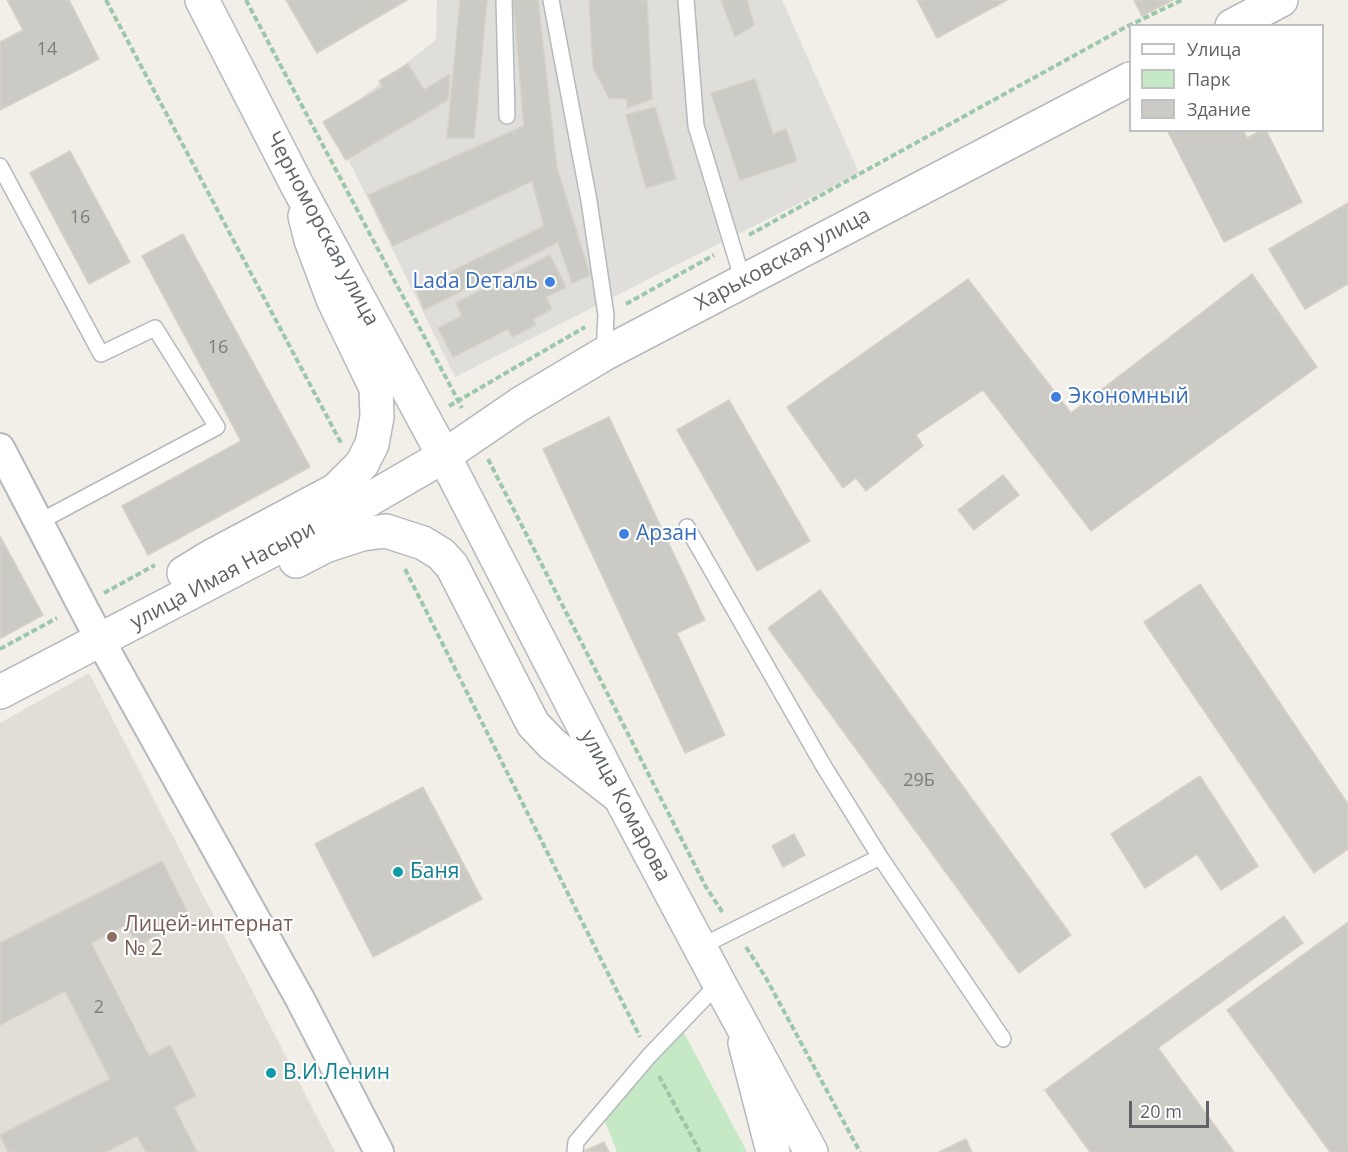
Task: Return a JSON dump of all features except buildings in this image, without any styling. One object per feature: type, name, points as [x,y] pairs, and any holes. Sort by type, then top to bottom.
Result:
[{"type":"street","name":"Черноморская улица","points":[[202,0],[297,185],[444,456]]},
{"type":"street","points":[[1236,24],[1281,0]]},
{"type":"street","name":"Харьковская улица","points":[[444,456],[520,404],[604,354],[1129,80]]},
{"type":"street","points":[[140,619],[181,575],[336,490],[362,464],[372,444],[377,417],[376,388],[333,299],[311,240],[297,185]]},
{"type":"street","points":[[0,448],[100,640],[300,999],[379,1152]]},
{"type":"street","name":"улица Имая Насыри","points":[[0,692],[370,499],[444,456]]},
{"type":"street","name":"улица Комарова","points":[[444,456],[620,797],[811,1152]]},
{"type":"street","points":[[140,619],[199,605],[325,546],[362,534],[391,531],[423,543],[441,554],[452,566],[533,724],[552,744],[620,797]]},
{"type":"street","points":[[741,1023],[773,1152]]},
{"type":"lane","points":[[504,0],[507,116]]},
{"type":"lane","points":[[551,0],[589,201],[606,315],[604,354]]},
{"type":"lane","points":[[686,0],[696,126],[743,281]]},
{"type":"lane","points":[[0,166],[101,354],[155,328],[216,427],[39,522]]},
{"type":"lane","points":[[687,527],[817,755],[880,858],[1003,1039]]},
{"type":"lane","points":[[700,947],[880,858]]},
{"type":"lane","points":[[574,1152],[576,1142],[649,1056],[719,983]]},
{"type":"path","points":[[106,0],[345,451]]},
{"type":"path","points":[[246,0],[465,415]]},
{"type":"path","points":[[1130,24],[1182,0]]},
{"type":"path","points":[[448,406],[732,244],[1129,25]]},
{"type":"path","points":[[485,453],[706,887],[766,978],[860,1152]]},
{"type":"path","points":[[400,559],[649,1056],[700,1152]]},
{"type":"shaded area","points":[[437,0],[782,0],[859,173],[455,377],[330,122],[436,40]]},
{"type":"shaded area","name":"Лицей-интернат № 2","points":[[89,673],[335,1152],[0,1152],[0,723]]},
{"type":"green space","points":[[682,1029],[747,1152],[617,1152],[603,1116]]},
{"type":"place","name":"Lada Dеталь","points":[[550,282]]},
{"type":"place","name":"Экономный","points":[[1056,397]]},
{"type":"place","name":"Арзан","points":[[624,534]]},
{"type":"place","name":"Баня","points":[[398,872]]},
{"type":"place","name":"Лицей-интернат № 2","points":[[112,937]]},
{"type":"place","name":"В.И.Ленин","points":[[271,1073]]}]
